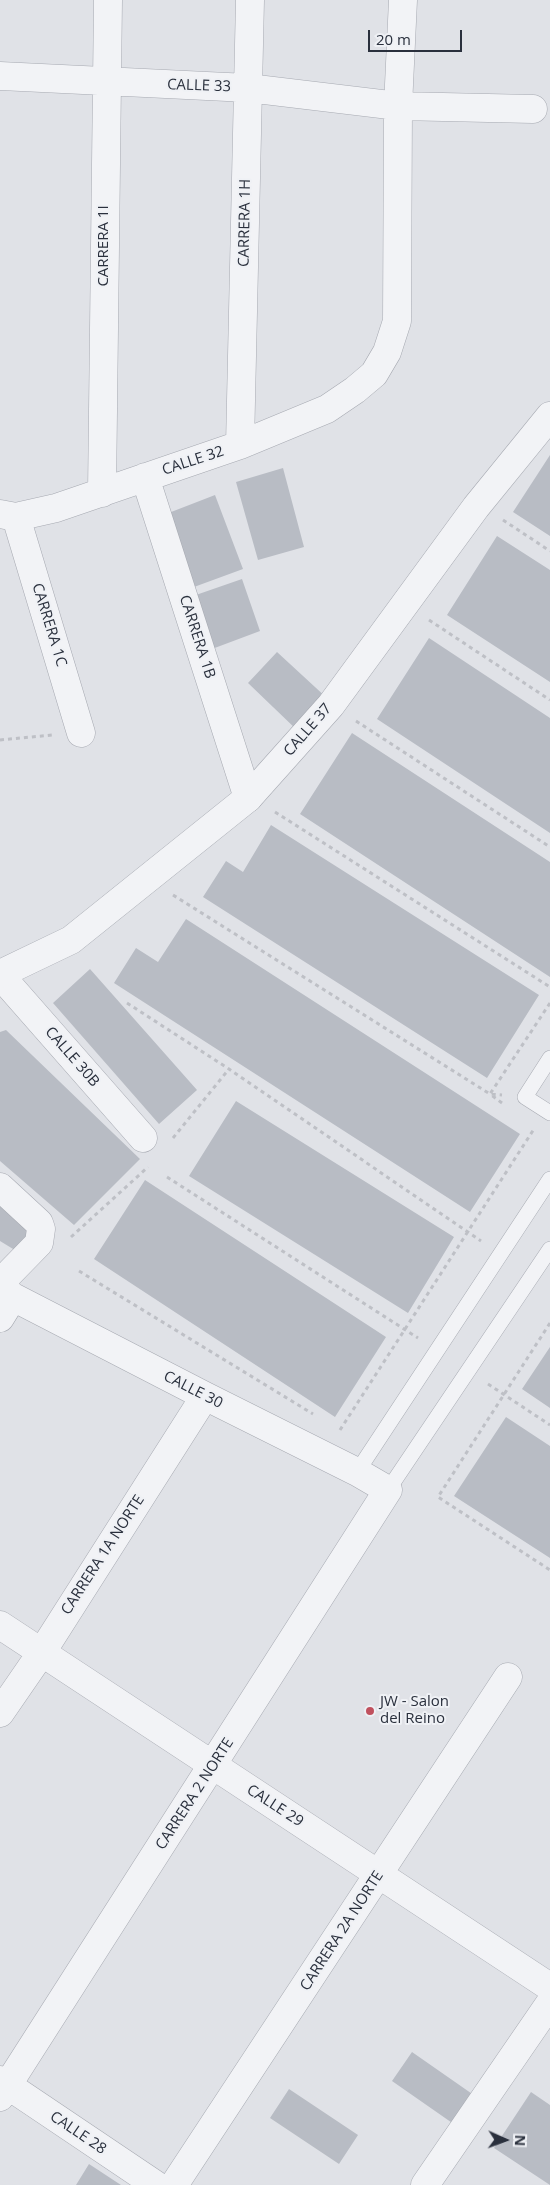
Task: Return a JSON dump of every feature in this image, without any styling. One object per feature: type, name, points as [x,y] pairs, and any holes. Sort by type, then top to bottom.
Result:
[{"type":"street","name":"CARRERA 1I","points":[[102,493],[105,82],[108,0]]},
{"type":"street","name":"CARRERA 1H","points":[[240,445],[250,0]]},
{"type":"street","name":"CALLE 32","points":[[8,516],[102,493],[240,445],[327,409],[374,374],[387,352],[397,321],[398,106],[403,0]]},
{"type":"street","name":"CALLE 33","points":[[0,76],[248,88],[398,106],[533,109]]},
{"type":"street","name":"CALLE 37","points":[[0,974],[71,940],[248,798],[331,705],[476,507],[550,416]]},
{"type":"street","name":"CARRERA 1B","points":[[146,477],[248,798]]},
{"type":"street","name":"CARRERA 1C","points":[[8,516],[80,733]]},
{"type":"street","name":"CALLE 30B","points":[[0,974],[155,1148]]},
{"type":"street","points":[[0,1187],[39,1223],[41,1229],[39,1243],[3,1296]]},
{"type":"street","name":"CALLE 30","points":[[3,1296],[357,1472],[388,1490]]},
{"type":"street","name":"CARRERA 1A NORTE","points":[[0,1713],[42,1652],[205,1396]]},
{"type":"street","name":"CARRERA 2 NORTE","points":[[3,2088],[214,1765],[388,1490]]},
{"type":"street","name":"CALLE 29","points":[[0,1624],[550,1987]]},
{"type":"street","name":"CARRERA 2A NORTE","points":[[174,2185],[508,1677]]},
{"type":"street","points":[[426,2185],[550,2003]]},
{"type":"street","name":"CALLE 28","points":[[3,2088],[156,2185]]},
{"type":"lane","points":[[550,1058],[525,1097],[550,1113]]},
{"type":"lane","points":[[357,1472],[550,1179]]},
{"type":"lane","points":[[388,1490],[550,1249]]},
{"type":"path","points":[[496,516],[550,551]]},
{"type":"path","points":[[429,619],[550,700]]},
{"type":"path","points":[[350,717],[550,847]]},
{"type":"path","points":[[0,740],[80,733]]},
{"type":"path","points":[[272,810],[550,987]]},
{"type":"path","points":[[171,893],[505,1105]]},
{"type":"path","points":[[127,1003],[229,1068],[500,1254]]},
{"type":"path","points":[[490,1094],[550,1003]]},
{"type":"path","points":[[68,1240],[229,1068]]},
{"type":"path","points":[[490,1094],[525,1097]]},
{"type":"path","points":[[331,1425],[340,1430],[536,1126]]},
{"type":"path","points":[[167,1177],[437,1350]]},
{"type":"path","points":[[79,1271],[315,1415]]},
{"type":"path","points":[[550,1323],[438,1497],[550,1570]]},
{"type":"path","points":[[468,1370],[550,1425]]},
{"type":"building","points":[[550,455],[550,536],[513,512]]},
{"type":"building","points":[[283,468],[304,547],[258,560],[236,482]]},
{"type":"building","points":[[215,495],[243,569],[194,587],[166,514]]},
{"type":"building","points":[[497,536],[550,570],[550,682],[447,615]]},
{"type":"building","points":[[242,579],[260,631],[212,649],[193,596]]},
{"type":"building","points":[[429,638],[550,718],[550,833],[377,719]]},
{"type":"building","points":[[277,652],[328,699],[298,731],[248,683]]},
{"type":"building","points":[[352,733],[550,862],[550,977],[300,814]]},
{"type":"building","points":[[271,825],[539,995],[487,1078],[203,897],[226,861],[243,872]]},
{"type":"building","points":[[186,919],[520,1134],[470,1212],[114,983],[136,948],[158,962]]},
{"type":"building","points":[[90,969],[197,1090],[159,1124],[53,1003]]},
{"type":"building","points":[[6,1030],[140,1159],[74,1225],[0,1161],[0,1032]]},
{"type":"building","points":[[236,1101],[454,1237],[408,1313],[189,1176]]},
{"type":"building","points":[[145,1180],[386,1337],[335,1417],[94,1259]]},
{"type":"building","points":[[0,1200],[35,1232],[18,1252],[0,1241]]},
{"type":"building","points":[[550,1347],[550,1408],[522,1389]]},
{"type":"building","points":[[506,1417],[550,1446],[550,1558],[454,1496]]},
{"type":"building","points":[[412,2052],[478,2098],[458,2127],[392,2081]]},
{"type":"building","points":[[289,2089],[358,2135],[339,2164],[270,2118]]},
{"type":"building","points":[[531,2092],[550,2105],[550,2185],[494,2148]]},
{"type":"building","points":[[89,2164],[121,2185],[76,2185]]},
{"type":"place","name":"JW - Salon del Reino","points":[[370,1711]]}]
